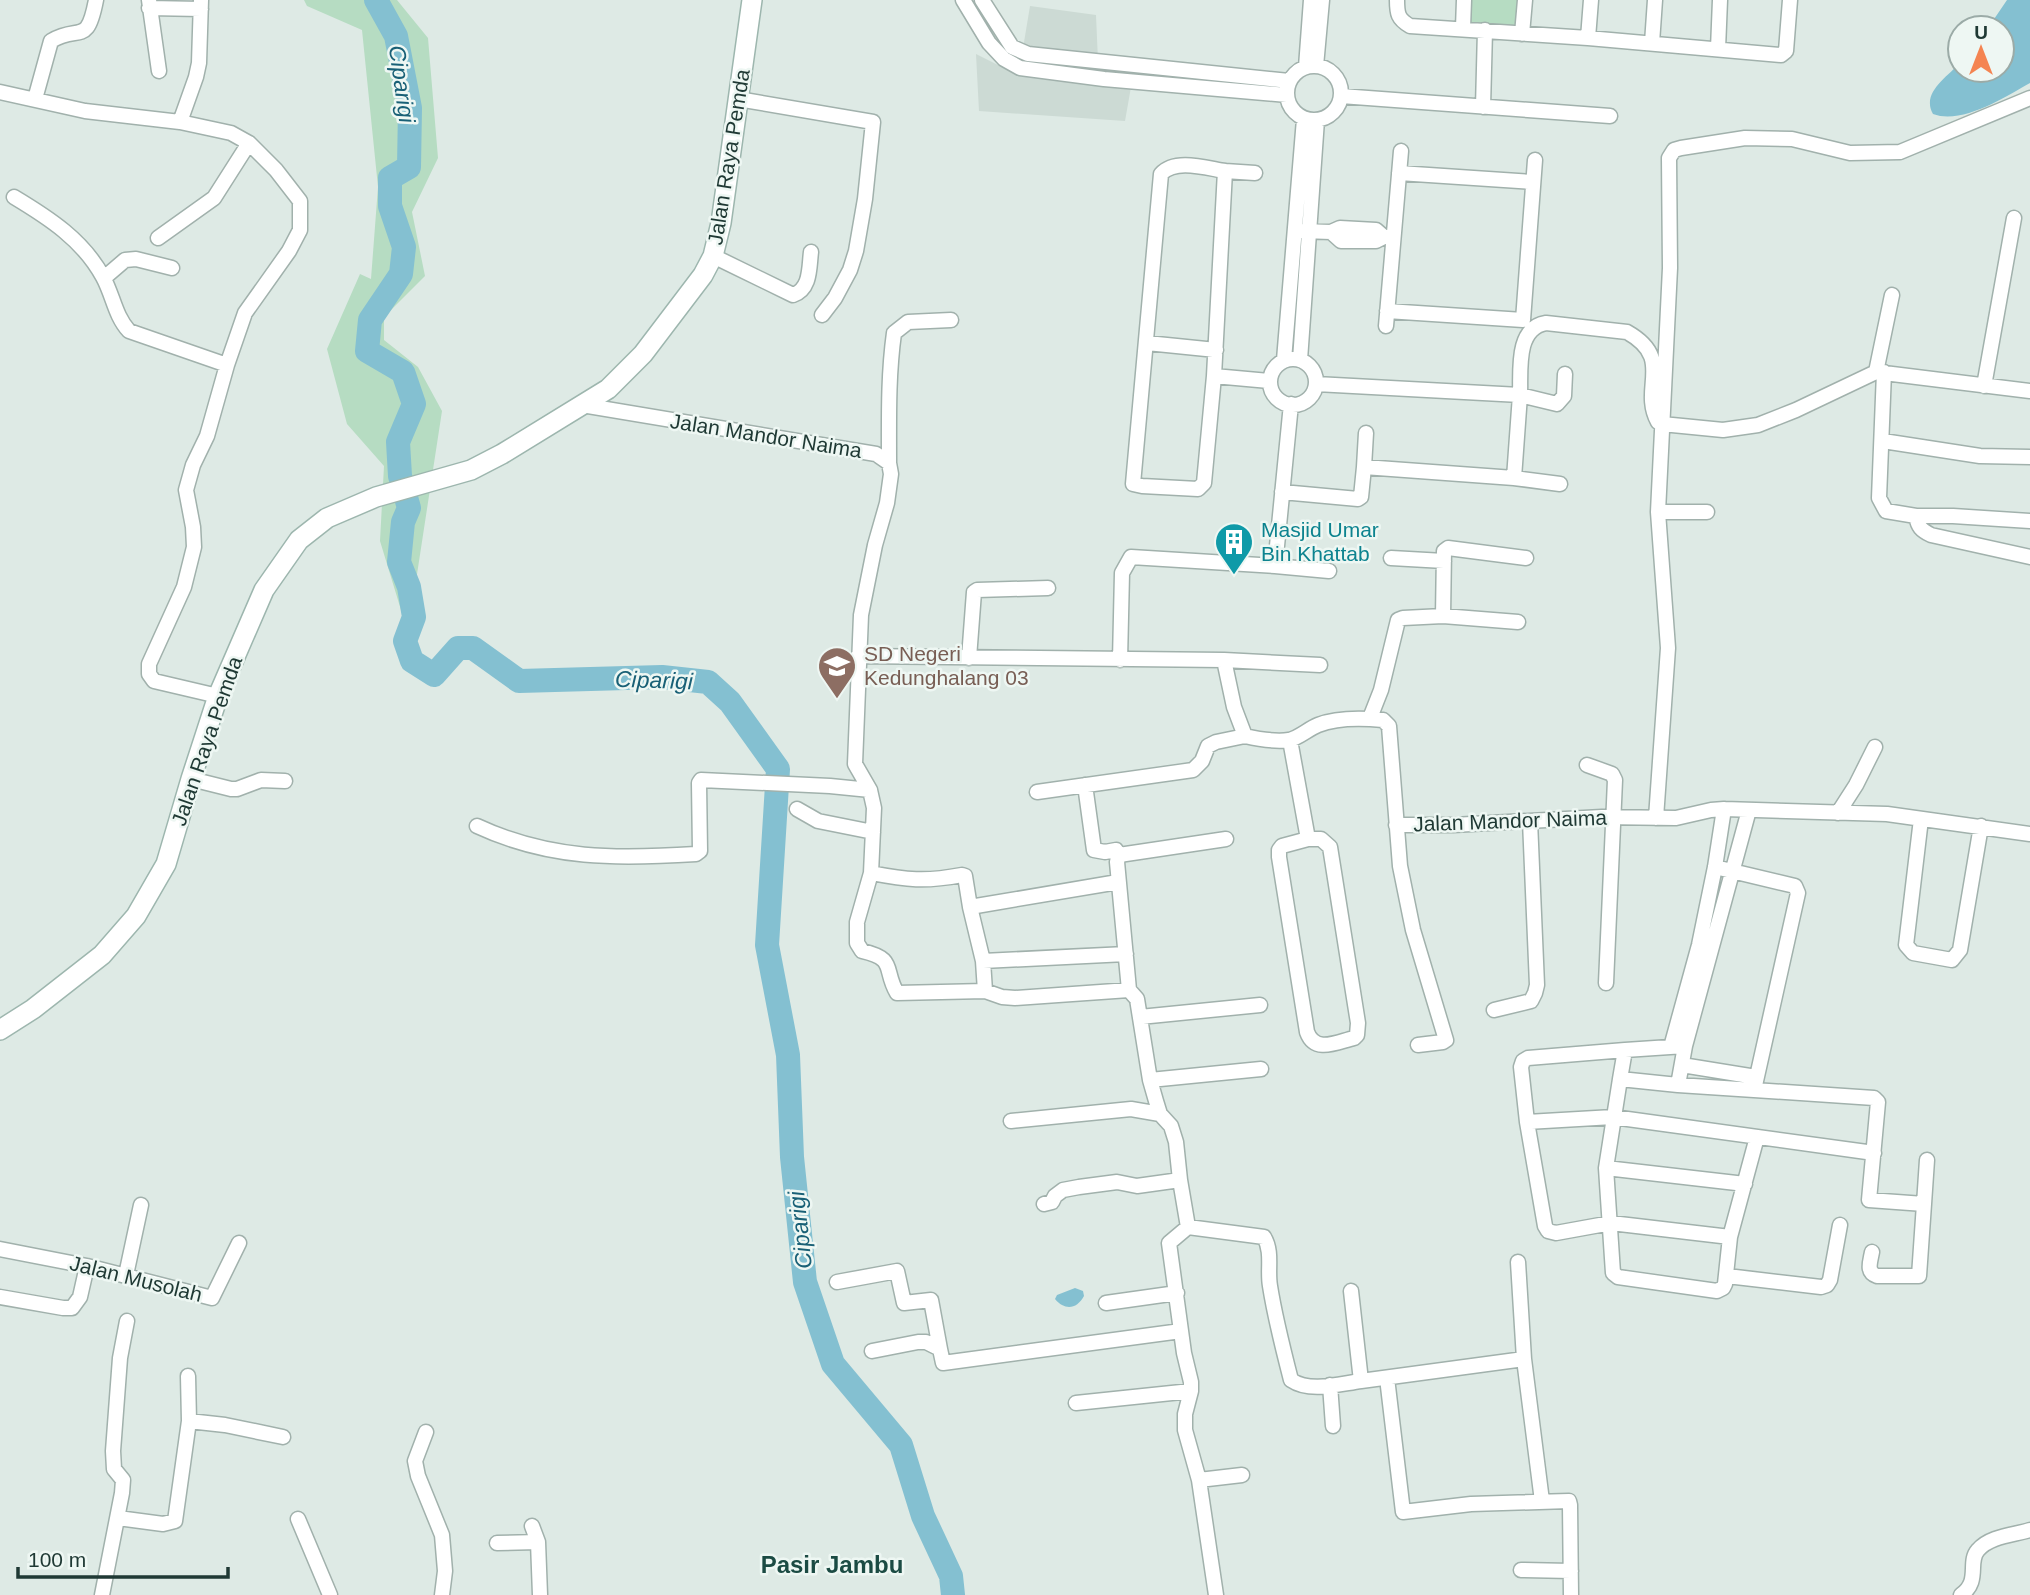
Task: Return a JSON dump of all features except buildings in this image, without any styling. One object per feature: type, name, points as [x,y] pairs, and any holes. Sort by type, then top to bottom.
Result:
[{"type":"main road","name":"Jalan Raya Pemda","points":[[0,1030],[33,1009],[102,955],[136,916],[166,864],[218,696],[264,590],[299,540],[327,518],[376,497],[471,470],[502,454],[607,389],[643,354],[703,275],[713,256],[723,209],[752,0]]},
{"type":"street","points":[[35,99],[51,41],[83,32],[90,25],[96,0]]},
{"type":"street","points":[[963,0],[989,43],[1004,59],[1020,68],[1137,82],[1288,88]]},
{"type":"street","points":[[982,0],[1012,47],[1028,54],[1143,66],[1288,88]]},
{"type":"street","points":[[1311,0],[1311,66]]},
{"type":"street","points":[[1311,66],[1322,0]]},
{"type":"street","points":[[1397,0],[1398,16],[1410,26],[1784,54],[1790,0]]},
{"type":"street","points":[[1463,29],[1464,0]]},
{"type":"street","points":[[1522,34],[1525,0]]},
{"type":"street","points":[[1588,38],[1591,0]]},
{"type":"street","points":[[1652,43],[1655,0]]},
{"type":"street","points":[[1717,49],[1720,0]]},
{"type":"street","points":[[159,71],[149,4],[201,5],[196,77],[180,122]]},
{"type":"street","points":[[1483,107],[1485,30]]},
{"type":"street","points":[[1104,79],[1105,62]]},
{"type":"street","points":[[1311,66],[1326,69],[1335,76],[1340,85],[1341,96],[1338,107],[1329,116],[1310,119],[1292,109],[1288,88],[1296,72],[1311,66]]},
{"type":"street","points":[[0,92],[85,111],[180,122],[231,133],[248,143],[276,170],[300,201],[300,230],[289,251],[245,313],[207,436],[193,465],[186,490],[194,547],[184,587],[149,664],[149,674],[154,681],[218,696]]},
{"type":"street","points":[[1341,96],[1610,116]]},
{"type":"street","points":[[1656,818],[1668,648],[1658,512],[1670,268],[1669,158],[1674,150],[1681,148],[1745,138],[1792,139],[1850,153],[1900,152],[2030,98]]},
{"type":"street","points":[[738,99],[873,121],[856,251],[850,270],[822,315]]},
{"type":"street","points":[[1300,360],[1302,231],[1310,119]]},
{"type":"street","points":[[158,238],[214,198],[248,143]]},
{"type":"street","points":[[1401,151],[1389,237],[1387,319],[1523,320],[1535,160]]},
{"type":"street","points":[[1225,170],[1216,350],[1204,484],[1198,489],[1133,484],[1161,174],[1166,168],[1178,165],[1255,173]]},
{"type":"street","points":[[1399,173],[1533,182]]},
{"type":"street","points":[[14,197],[47,217],[83,247],[104,278],[121,322],[129,331],[228,365]]},
{"type":"street","points":[[1984,386],[2014,218]]},
{"type":"street","points":[[1302,231],[1331,232],[1340,228],[1376,230],[1389,237]]},
{"type":"street","points":[[1284,360],[1302,231]]},
{"type":"street","points":[[713,256],[793,295],[800,293],[806,284],[811,252]]},
{"type":"street","points":[[104,278],[125,260],[135,259],[172,268]]},
{"type":"street","points":[[1892,295],[1880,372],[1883,441],[1879,498],[1881,505],[1886,511],[1916,516],[2030,521]]},
{"type":"street","points":[[889,463],[890,367],[894,333],[908,322],[951,320]]},
{"type":"street","points":[[1514,478],[1522,347],[1525,338],[1541,323],[1627,332],[1639,339],[1648,347],[1653,360],[1654,413],[1662,424],[1723,430],[1758,425],[1880,372],[2030,391]]},
{"type":"street","points":[[1147,342],[1216,350]]},
{"type":"street","points":[[1294,359],[1308,363],[1316,378],[1315,389],[1308,399],[1297,405],[1285,404],[1275,397],[1269,381],[1284,360],[1294,359]]},
{"type":"street","points":[[1316,384],[1520,395],[1557,404],[1564,396],[1565,374]]},
{"type":"street","points":[[1214,376],[1269,381]]},
{"type":"street","points":[[1275,566],[1291,404]]},
{"type":"street","name":"Jalan Mandor Naima","points":[[582,405],[876,454],[889,463],[891,474],[887,503],[874,545],[861,615],[855,764],[870,790]]},
{"type":"street","points":[[1282,492],[1358,499],[1361,497],[1366,433]]},
{"type":"street","points":[[1883,441],[1980,456],[2030,457]]},
{"type":"street","points":[[1364,467],[1560,484]]},
{"type":"street","points":[[1658,512],[1707,512]]},
{"type":"street","points":[[1916,516],[1917,525],[1931,535],[2030,557]]},
{"type":"street","points":[[1443,617],[1444,551],[1448,548],[1526,558]]},
{"type":"street","points":[[1120,660],[1122,573],[1131,557],[1329,571]]},
{"type":"street","points":[[1391,558],[1444,561]]},
{"type":"street","points":[[969,659],[974,592],[1048,588]]},
{"type":"street","points":[[1037,792],[1193,770],[1202,761],[1208,746],[1216,742],[1242,737],[1290,740],[1318,725],[1339,720],[1370,718],[1381,690],[1398,620],[1403,618],[1443,617],[1518,622]]},
{"type":"street","points":[[859,656],[1224,660],[1320,665]]},
{"type":"street","points":[[1224,660],[1242,737]]},
{"type":"street","name":"Jalan Mandor Naima","points":[[1370,718],[1383,720],[1389,726],[1396,825],[1613,817],[1676,818],[1724,809],[1886,814],[2030,834]]},
{"type":"street","points":[[1290,740],[1308,839]]},
{"type":"street","points":[[1839,813],[1875,747]]},
{"type":"street","points":[[1587,765],[1612,774],[1615,780],[1606,983]]},
{"type":"street","points":[[191,779],[231,789],[261,780],[285,781]]},
{"type":"street","points":[[477,826],[503,838],[572,855],[636,858],[698,853],[699,782],[705,779],[870,790],[874,808],[871,873],[857,922],[857,943],[862,951],[885,960],[897,993],[985,991],[1015,998],[1129,990]]},
{"type":"street","points":[[1085,785],[1094,849],[1105,852],[1116,850],[1119,855],[1118,882],[1129,990],[1137,999],[1150,1080],[1158,1108],[1171,1126],[1176,1142],[1188,1227]]},
{"type":"street","points":[[797,809],[818,821],[873,832]]},
{"type":"street","points":[[1678,1085],[1682,1065],[1678,1046],[1715,867],[1724,809]]},
{"type":"street","points":[[1678,1046],[1749,810]]},
{"type":"street","points":[[1921,819],[1906,945],[1913,953],[1952,960],[1960,950],[1981,826]]},
{"type":"street","points":[[1494,1010],[1531,1001],[1537,985],[1530,821]]},
{"type":"street","points":[[1396,825],[1400,866],[1413,930],[1446,1035],[1443,1042],[1418,1045]]},
{"type":"street","points":[[1119,855],[1226,839]]},
{"type":"street","points":[[1308,839],[1321,839],[1331,847],[1358,1023],[1357,1035],[1354,1038],[1321,1045],[1314,1044],[1307,1032],[1279,857],[1279,849],[1282,846],[1308,839]]},
{"type":"street","points":[[1715,867],[1795,886],[1798,893],[1755,1084]]},
{"type":"street","points":[[871,873],[904,880],[965,876],[983,961],[985,991]]},
{"type":"street","points":[[970,907],[1118,882]]},
{"type":"street","points":[[983,961],[1126,954]]},
{"type":"street","points":[[1140,1017],[1260,1005]]},
{"type":"street","points":[[1678,1046],[1528,1058],[1523,1061],[1521,1067],[1539,1227],[1556,1233],[1611,1223],[1730,1237]]},
{"type":"street","points":[[1625,1050],[1606,1168],[1612,1266],[1613,1273],[1618,1277],[1717,1291],[1723,1288],[1727,1276],[1730,1237],[1757,1137]]},
{"type":"street","points":[[1682,1065],[1755,1084]]},
{"type":"street","points":[[1150,1080],[1261,1069]]},
{"type":"street","points":[[1620,1079],[1678,1085],[1755,1084],[1874,1098],[1878,1102],[1878,1110],[1869,1200],[1924,1204]]},
{"type":"street","points":[[1011,1121],[1158,1108]]},
{"type":"street","points":[[1527,1122],[1613,1117],[1874,1153]]},
{"type":"street","points":[[1872,1252],[1869,1270],[1871,1274],[1919,1276],[1927,1160]]},
{"type":"street","points":[[1606,1168],[1745,1184]]},
{"type":"street","points":[[1044,1204],[1052,1202],[1063,1190],[1079,1187],[1117,1182],[1137,1186],[1180,1180]]},
{"type":"street","points":[[125,1275],[141,1205]]},
{"type":"street","points":[[1727,1276],[1827,1286],[1840,1225]]},
{"type":"street","points":[[1216,1595],[1199,1480],[1185,1430],[1185,1414],[1191,1391],[1190,1373],[1184,1353],[1169,1242],[1188,1227],[1264,1237],[1269,1246],[1269,1282],[1276,1319],[1291,1380],[1299,1385],[1328,1386],[1524,1359]]},
{"type":"street","name":"Jalan Musolah","points":[[0,1250],[87,1266],[212,1298],[239,1243]]},
{"type":"street","points":[[1518,1262],[1524,1359],[1542,1501]]},
{"type":"street","points":[[0,1297],[72,1308],[80,1297],[87,1266]]},
{"type":"street","points":[[837,1282],[897,1271],[904,1303],[931,1300],[943,1363],[1181,1331]]},
{"type":"street","points":[[1351,1291],[1361,1381]]},
{"type":"street","points":[[1106,1303],[1177,1293]]},
{"type":"street","points":[[102,1595],[123,1480],[114,1469],[113,1451],[120,1358],[127,1321]]},
{"type":"street","points":[[872,1351],[918,1342],[926,1342],[940,1349]]},
{"type":"street","points":[[118,1518],[163,1524],[175,1521],[189,1421],[188,1376]]},
{"type":"street","points":[[1387,1378],[1403,1512],[1471,1504],[1569,1501],[1571,1595]]},
{"type":"street","points":[[1328,1386],[1333,1426]]},
{"type":"street","points":[[1076,1403],[1191,1391]]},
{"type":"street","points":[[189,1421],[283,1437]]},
{"type":"street","points":[[426,1432],[415,1461],[418,1476],[442,1535],[445,1571],[442,1595]]},
{"type":"street","points":[[1199,1480],[1242,1475]]},
{"type":"street","points":[[298,1520],[330,1595]]},
{"type":"street","points":[[532,1526],[538,1542],[540,1595]]},
{"type":"street","points":[[1961,1595],[1972,1581],[1975,1552],[1979,1548],[1997,1539],[2030,1530]]},
{"type":"street","points":[[498,1543],[538,1542]]},
{"type":"street","points":[[1521,1570],[1571,1571]]},
{"type":"shaded area","points":[[1030,6],[1096,15],[1098,61],[1023,48]]},
{"type":"shaded area","points":[[976,54],[1014,73],[1131,87],[1125,121],[979,111]]},
{"type":"green space","points":[[304,0],[397,0],[428,38],[438,158],[412,212],[425,276],[384,317],[384,340],[418,367],[442,411],[408,633],[380,541],[384,466],[347,424],[327,349],[360,274],[371,279],[378,187],[362,30],[307,6]]},
{"type":"green space","points":[[1468,0],[1517,0],[1518,26],[1467,24]]},
{"type":"water","points":[[2007,0],[2030,0],[2030,83],[1970,113],[1957,116],[1933,114],[1930,99],[1946,77],[1946,84],[2016,84],[2016,14],[1998,14]]},
{"type":"water","points":[[1075,1288],[1083,1291],[1084,1296],[1074,1306],[1067,1307],[1055,1299],[1057,1295]]},
{"type":"waterway","name":"Ciparigi","points":[[376,0],[396,36],[410,108],[409,167],[390,178],[390,206],[404,247],[401,274],[370,320],[367,351],[403,372],[414,404],[398,442],[400,476],[409,508],[403,522],[399,562],[409,587],[414,617],[405,641],[412,661],[434,675],[458,648],[473,648],[519,681],[662,677],[708,682],[730,702],[778,769],[767,945],[788,1055],[792,1157],[805,1282],[833,1364],[901,1445],[923,1516],[951,1576],[953,1595]]},
{"type":"place","name":"Masjid Umar Bin Khattab","points":[[1234,576]]},
{"type":"place","name":"SD Negeri Kedunghalang 03","points":[[837,700]]},
{"type":"district","name":"Pasir Jambu","points":[[832,1565]]}]
